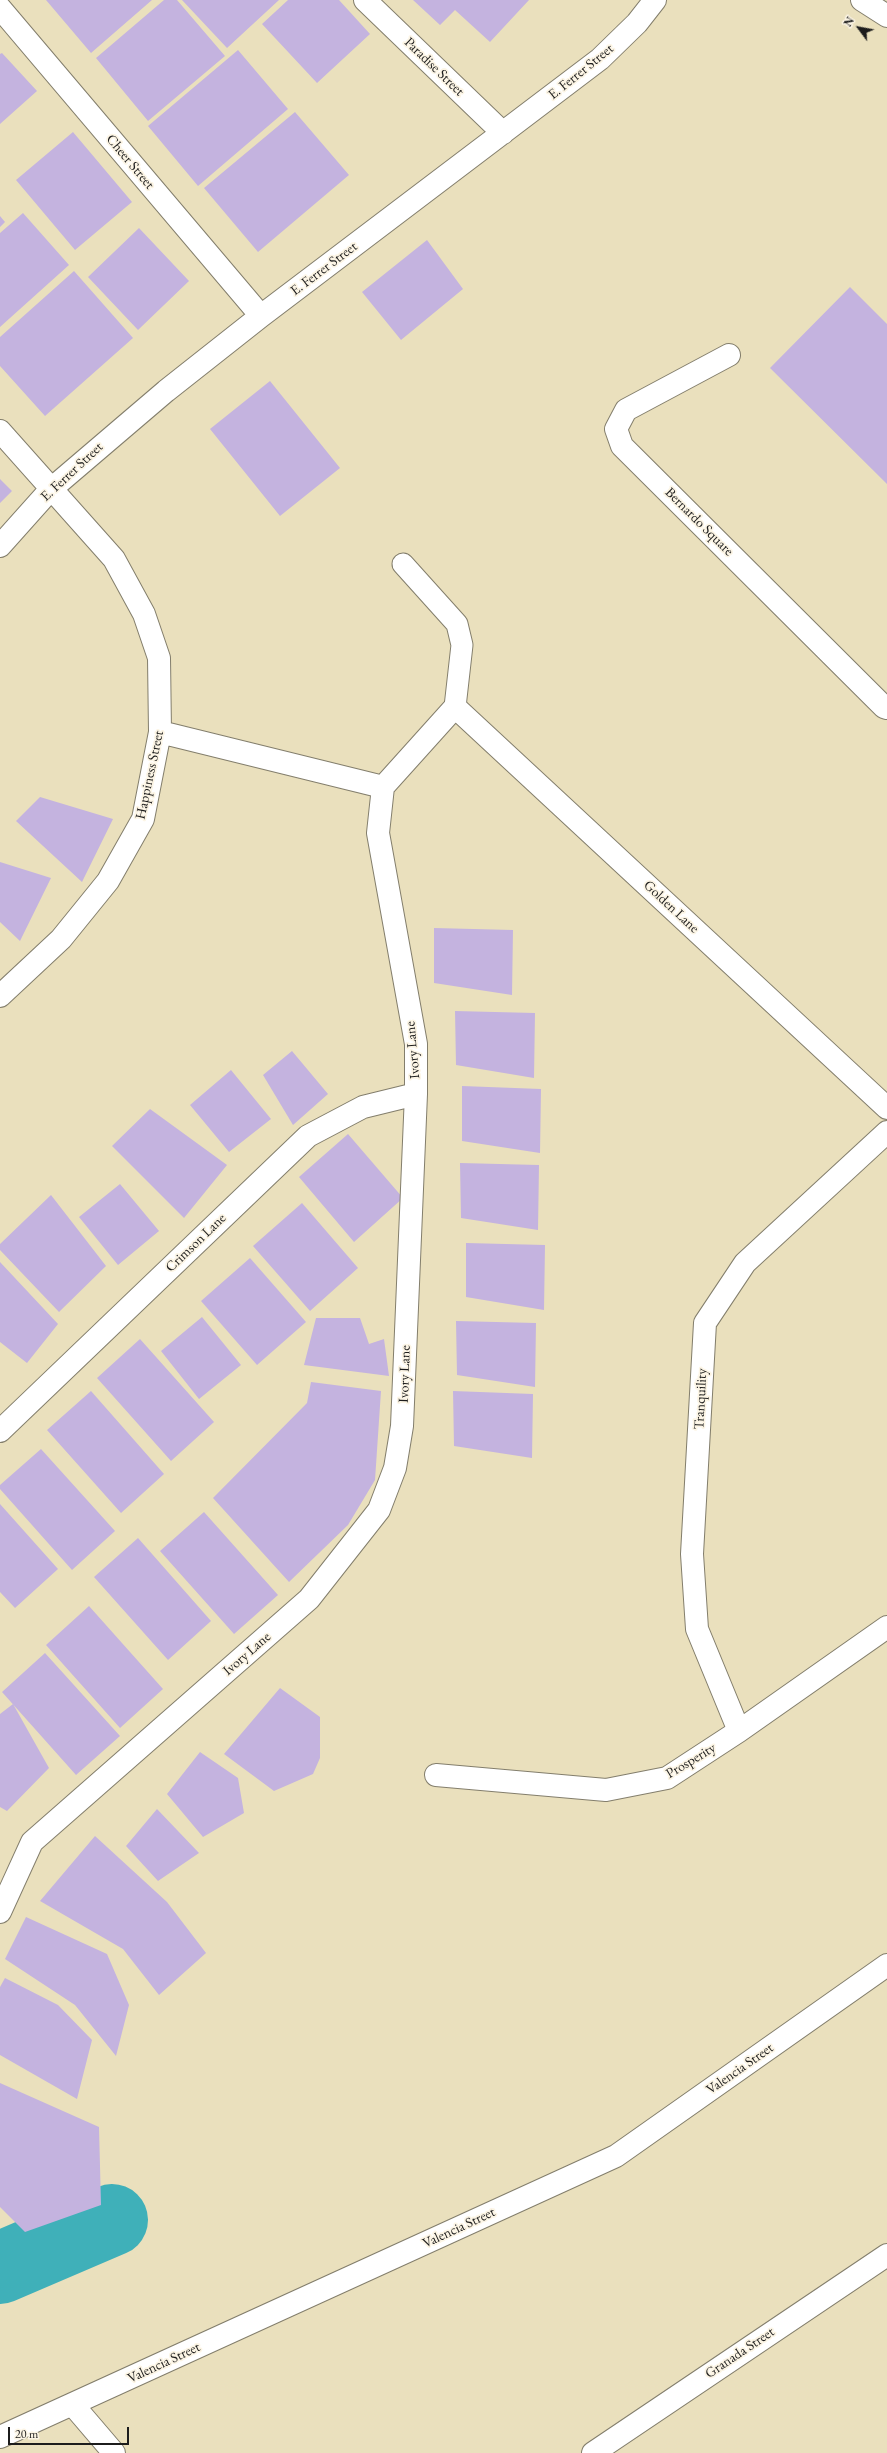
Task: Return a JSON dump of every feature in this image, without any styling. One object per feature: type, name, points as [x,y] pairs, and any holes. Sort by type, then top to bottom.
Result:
[{"type":"street","name":"Paradise Street","points":[[365,0],[503,133]]},
{"type":"street","name":"E. Ferrer Street","points":[[0,546],[50,490],[94,450],[261,316],[600,59],[637,23],[654,0]]},
{"type":"street","points":[[862,0],[887,16]]},
{"type":"street","name":"Cheer Street","points":[[0,8],[261,316]]},
{"type":"street","name":"Bernardo Square","points":[[729,355],[626,410],[616,429],[622,446],[884,707],[887,708]]},
{"type":"street","name":"Happiness Street","points":[[0,431],[50,490],[114,559],[144,614],[159,658],[160,732],[143,819],[108,880],[61,939],[0,996]]},
{"type":"street","points":[[160,732],[383,787],[455,707]]},
{"type":"street","name":"Golden Lane","points":[[455,707],[887,1108]]},
{"type":"street","name":"Ivory Lane","points":[[0,1912],[32,1842],[309,1599],[379,1510],[395,1468],[402,1426],[416,1094],[416,1044],[378,833],[383,787]]},
{"type":"street","name":"Crimson Lane","points":[[0,1430],[308,1136],[363,1107],[416,1094]]},
{"type":"street","name":"Tranquility","points":[[739,1731],[697,1629],[692,1554],[705,1323],[745,1262],[887,1132]]},
{"type":"street","name":"Prosperity","points":[[436,1775],[606,1790],[667,1778],[739,1731],[887,1627]]},
{"type":"street","name":"Valencia Street","points":[[0,2437],[616,2156],[887,1965]]},
{"type":"street","name":"Granada Street","points":[[593,2453],[887,2254]]},
{"type":"street","points":[[73,2405],[114,2453]]},
{"type":"lane","points":[[403,564],[457,624],[462,645],[455,707]]},
{"type":"building","points":[[46,0],[152,0],[91,53]]},
{"type":"building","points":[[164,0],[177,0],[225,56],[148,121],[96,58]]},
{"type":"building","points":[[182,0],[279,0],[227,48]]},
{"type":"building","points":[[288,0],[339,0],[370,34],[317,83],[262,24]]},
{"type":"building","points":[[413,0],[529,0],[490,42],[455,10],[440,25]]},
{"type":"building","points":[[238,50],[288,109],[198,186],[148,126]]},
{"type":"building","points":[[2,53],[37,91],[0,124],[0,54]]},
{"type":"building","points":[[295,112],[349,175],[258,252],[204,188]]},
{"type":"building","points":[[73,132],[132,202],[75,250],[16,180]]},
{"type":"building","points":[[23,213],[69,265],[0,327],[0,233]]},
{"type":"building","points":[[0,216],[5,222],[0,227]]},
{"type":"building","points":[[139,228],[189,281],[138,330],[88,277]]},
{"type":"building","points":[[427,240],[463,289],[401,340],[362,292]]},
{"type":"building","points":[[74,271],[133,338],[45,416],[0,366],[0,337]]},
{"type":"building","points":[[850,287],[887,324],[887,484],[770,368]]},
{"type":"building","points":[[270,381],[340,468],[280,516],[210,429]]},
{"type":"building","points":[[0,479],[12,491],[0,503]]},
{"type":"building","points":[[40,797],[113,819],[82,882],[16,821]]},
{"type":"building","points":[[0,862],[51,878],[20,941],[0,922]]},
{"type":"building","points":[[434,928],[513,930],[512,995],[434,983]]},
{"type":"building","points":[[455,1011],[535,1013],[534,1078],[456,1065]]},
{"type":"building","points":[[292,1051],[328,1094],[293,1125],[263,1075]]},
{"type":"building","points":[[231,1070],[271,1119],[229,1152],[190,1105]]},
{"type":"building","points":[[462,1086],[541,1089],[540,1153],[462,1141]]},
{"type":"building","points":[[150,1109],[227,1165],[184,1218],[112,1146]]},
{"type":"building","points":[[348,1134],[403,1198],[354,1242],[299,1177]]},
{"type":"building","points":[[460,1163],[539,1165],[538,1230],[461,1218]]},
{"type":"building","points":[[120,1184],[159,1231],[118,1265],[79,1217]]},
{"type":"building","points":[[51,1195],[106,1266],[59,1312],[0,1250],[0,1244]]},
{"type":"building","points":[[302,1203],[358,1268],[310,1311],[253,1246]]},
{"type":"building","points":[[466,1243],[545,1245],[544,1310],[466,1297]]},
{"type":"building","points":[[250,1258],[306,1322],[257,1365],[201,1301]]},
{"type":"building","points":[[0,1262],[58,1324],[27,1363],[0,1342]]},
{"type":"building","points":[[202,1317],[241,1365],[199,1399],[161,1351]]},
{"type":"building","points":[[316,1318],[360,1318],[369,1344],[384,1339],[389,1376],[304,1365]]},
{"type":"building","points":[[456,1321],[536,1323],[535,1387],[457,1375]]},
{"type":"building","points":[[140,1339],[214,1422],[171,1461],[97,1378]]},
{"type":"building","points":[[311,1382],[381,1391],[375,1480],[348,1525],[289,1582],[213,1498],[307,1403]]},
{"type":"building","points":[[91,1391],[164,1474],[121,1513],[47,1430]]},
{"type":"building","points":[[453,1391],[533,1394],[532,1458],[454,1446]]},
{"type":"building","points":[[41,1449],[115,1531],[72,1570],[0,1489],[0,1485]]},
{"type":"building","points":[[0,1504],[58,1569],[15,1608],[0,1592]]},
{"type":"building","points":[[204,1512],[278,1595],[234,1634],[160,1551]]},
{"type":"building","points":[[138,1538],[211,1621],[168,1660],[94,1577]]},
{"type":"building","points":[[89,1606],[163,1689],[120,1728],[46,1645]]},
{"type":"building","points":[[45,1653],[120,1736],[76,1775],[2,1692]]},
{"type":"building","points":[[280,1688],[320,1717],[320,1758],[313,1774],[274,1791],[224,1754]]},
{"type":"building","points":[[13,1704],[49,1768],[7,1811],[0,1807],[0,1714]]},
{"type":"building","points":[[200,1752],[238,1778],[244,1813],[203,1837],[167,1794]]},
{"type":"building","points":[[157,1809],[199,1853],[158,1881],[126,1846]]},
{"type":"building","points":[[95,1836],[167,1902],[206,1953],[159,1995],[123,1949],[40,1901]]},
{"type":"building","points":[[26,1917],[107,1954],[129,2005],[116,2056],[75,2005],[5,1959]]},
{"type":"building","points":[[5,1978],[58,2005],[92,2040],[77,2099],[0,2055],[0,1987]]},
{"type":"building","points":[[0,2083],[99,2127],[101,2205],[25,2232],[0,2207]]},
{"type":"waterway","points":[[0,2268],[112,2220]]}]
